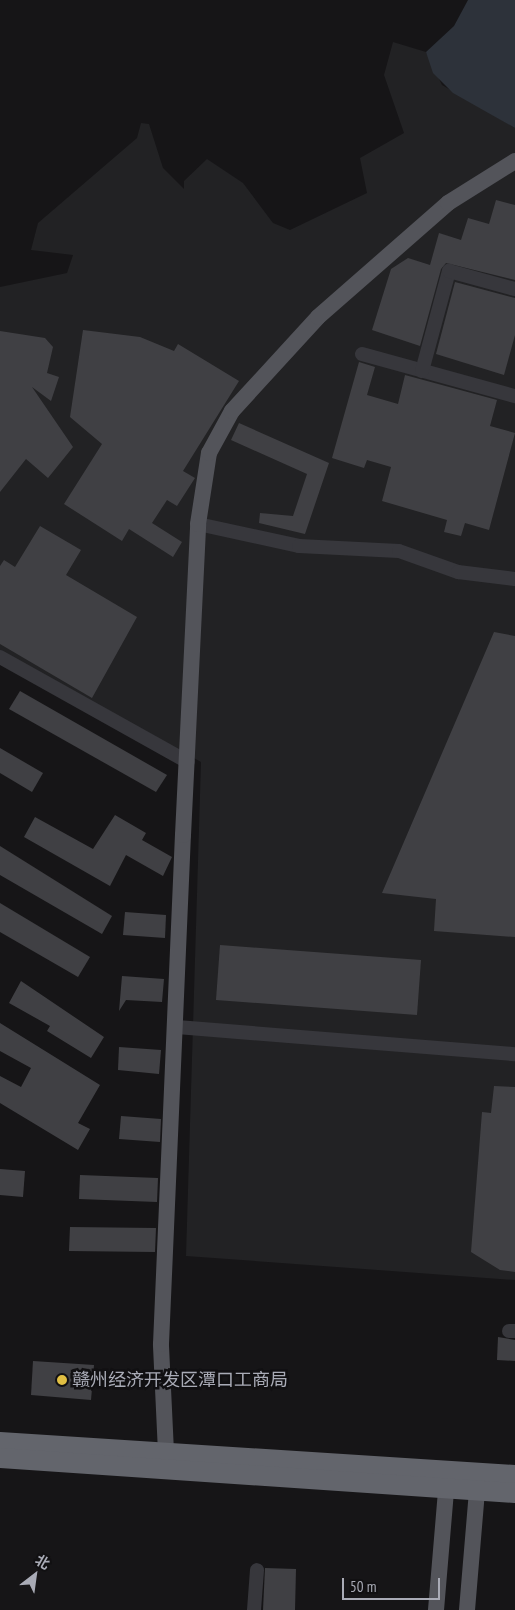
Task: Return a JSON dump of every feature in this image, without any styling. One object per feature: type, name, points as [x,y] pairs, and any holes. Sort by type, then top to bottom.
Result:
[{"type":"highway","points":[[0,1442],[166,1452],[447,1480]]},
{"type":"highway","points":[[0,1458],[477,1482],[515,1493]]},
{"type":"highway","points":[[477,1482],[515,1475]]},
{"type":"main road","points":[[166,1452],[161,1344],[177,1027],[198,524],[209,453],[232,411],[269,368],[377,261],[448,203],[515,162]]},
{"type":"main road","points":[[436,1610],[447,1480]]},
{"type":"main road","points":[[467,1610],[477,1482]]},
{"type":"street","points":[[422,371],[449,271],[515,288]]},
{"type":"street","points":[[362,354],[515,396]]},
{"type":"street","points":[[198,524],[299,546],[399,551],[458,572],[515,579]]},
{"type":"street","points":[[0,656],[188,762]]},
{"type":"street","points":[[177,1027],[515,1054]]},
{"type":"street","points":[[254,1610],[257,1570]]},
{"type":"shaded area","points":[[468,0],[515,0],[515,128],[453,93],[433,73],[426,52],[454,26]]},
{"type":"shaded area","points":[[393,42],[426,52],[442,85],[515,128],[515,1280],[186,1256],[201,762],[0,650],[0,287],[67,273],[73,255],[31,250],[38,223],[137,138],[141,123],[149,124],[163,168],[184,189],[184,181],[207,159],[243,183],[273,223],[290,230],[367,193],[360,158],[404,133],[384,75]]},
{"type":"building","points":[[496,200],[515,205],[515,280],[446,263],[441,269],[420,346],[372,330],[391,269],[408,258],[430,265],[439,233],[461,240],[468,218],[489,224]]},
{"type":"building","points":[[455,282],[515,298],[515,335],[504,375],[436,354]]},
{"type":"building","points":[[83,330],[140,337],[174,351],[178,344],[239,381],[183,471],[195,478],[177,506],[167,500],[152,523],[182,542],[173,557],[129,529],[122,541],[64,504],[102,444],[70,417]]},
{"type":"building","points":[[0,331],[45,338],[53,347],[47,373],[59,377],[51,401],[32,387],[73,447],[48,478],[26,459],[0,492]]},
{"type":"building","points":[[359,362],[375,367],[367,395],[398,404],[405,375],[497,400],[490,426],[515,433],[489,530],[465,523],[461,536],[444,532],[447,520],[382,501],[391,467],[367,460],[364,468],[332,458]]},
{"type":"building","points":[[239,423],[329,463],[305,534],[259,523],[260,513],[293,516],[307,474],[231,440]]},
{"type":"building","points":[[40,526],[81,550],[66,575],[137,617],[92,698],[0,644],[0,566],[4,560],[15,567]]},
{"type":"building","points":[[494,632],[515,636],[515,937],[434,931],[436,899],[382,893]]},
{"type":"building","points":[[20,691],[167,775],[156,792],[9,709]]},
{"type":"building","points":[[0,748],[43,773],[32,792],[0,773]]},
{"type":"building","points":[[115,815],[146,833],[142,840],[172,857],[163,876],[126,855],[110,886],[24,837],[35,817],[93,849]]},
{"type":"building","points":[[0,846],[112,916],[102,934],[0,875]]},
{"type":"building","points":[[0,903],[90,957],[78,977],[0,932]]},
{"type":"building","points":[[125,912],[166,915],[165,938],[123,935]]},
{"type":"building","points":[[220,945],[421,960],[417,1015],[216,1000]]},
{"type":"building","points":[[122,976],[164,979],[162,1002],[126,1000],[119,1011]]},
{"type":"building","points":[[21,981],[104,1037],[91,1058],[47,1031],[50,1026],[9,1003]]},
{"type":"building","points":[[0,1023],[100,1085],[78,1123],[90,1129],[78,1150],[0,1103],[0,1076],[21,1087],[31,1068],[0,1051]]},
{"type":"building","points":[[119,1047],[161,1050],[159,1074],[118,1070]]},
{"type":"building","points":[[494,1086],[515,1087],[515,1272],[500,1270],[471,1252],[482,1112],[491,1113]]},
{"type":"building","points":[[121,1116],[161,1119],[160,1142],[119,1139]]},
{"type":"building","points":[[0,1169],[25,1171],[23,1197],[0,1195]]},
{"type":"building","points":[[80,1175],[158,1178],[157,1202],[79,1199]]},
{"type":"building","points":[[70,1227],[156,1228],[155,1252],[69,1251]]},
{"type":"building","points":[[498,1337],[515,1340],[515,1361],[497,1360]]},
{"type":"building","name":"赣州经济开发区潭口工商局","points":[[33,1361],[94,1365],[91,1400],[31,1395]]},
{"type":"building","points":[[265,1568],[296,1569],[295,1610],[263,1610]]},
{"type":"place","name":"赣州经济开发区潭口工商局","points":[[62,1380]]}]
